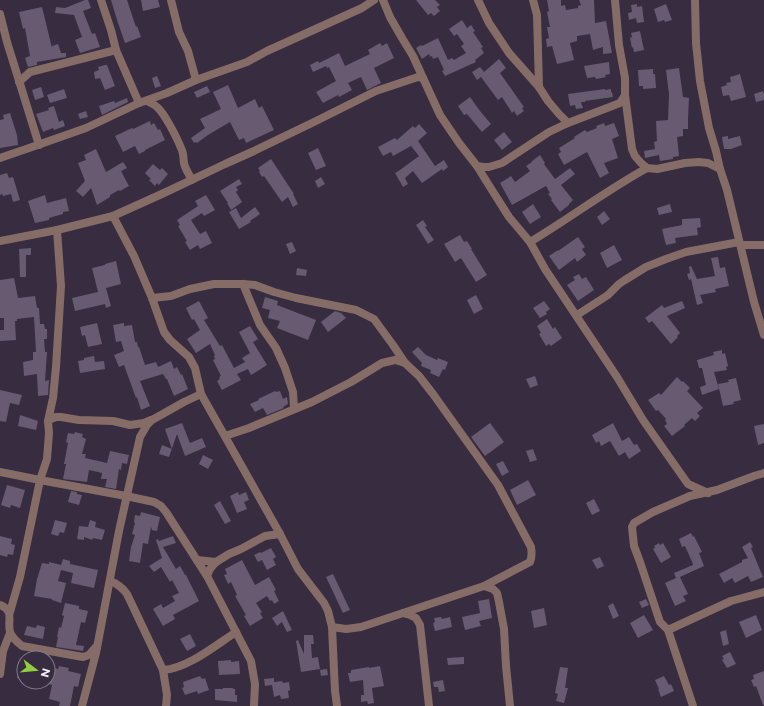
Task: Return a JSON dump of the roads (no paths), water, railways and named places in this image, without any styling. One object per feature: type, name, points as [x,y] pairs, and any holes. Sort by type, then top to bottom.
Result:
[{"type":"street","points":[[101,0],[116,50],[143,102]]},
{"type":"street","points":[[171,0],[179,32],[188,51],[196,80]]},
{"type":"street","points":[[0,158],[86,128],[196,80],[247,62],[267,51],[362,8],[374,0]]},
{"type":"street","points":[[383,0],[390,17],[413,56],[440,114],[459,143],[477,166],[509,217],[530,242],[545,269],[622,384],[643,420],[688,484],[690,496]]},
{"type":"street","points":[[478,0],[489,23],[509,53],[539,87],[558,114],[568,123]]},
{"type":"street","points":[[533,0],[537,15],[539,87]]},
{"type":"street","points":[[615,0],[619,45],[625,78],[625,95],[632,149],[635,156],[640,163],[647,168],[657,169],[685,163],[699,162],[708,163],[720,168]]},
{"type":"street","points":[[695,0],[696,44],[700,81],[709,128],[727,190],[754,302],[764,335]]},
{"type":"street","points":[[0,14],[39,145]]},
{"type":"street","points":[[15,68],[30,72],[116,50]]},
{"type":"street","points":[[20,82],[30,72]]},
{"type":"street","points":[[0,241],[57,230],[113,216],[192,180],[376,91],[418,77],[423,78]]},
{"type":"street","points":[[477,166],[490,167],[502,163],[549,132],[620,103],[625,95]]},
{"type":"street","points":[[143,102],[154,104],[174,132],[182,148],[185,168],[192,180]]},
{"type":"street","points":[[530,242],[647,168]]},
{"type":"street","points":[[113,216],[134,256],[152,298],[164,332],[170,340],[189,358],[195,368],[202,394],[298,569],[324,603],[328,611],[332,627],[337,706]]},
{"type":"street","points":[[0,674],[3,651],[10,633],[10,612],[20,577],[40,480],[47,458],[49,433],[48,421],[53,398],[56,367],[61,286],[57,230]]},
{"type":"street","points":[[577,315],[608,296],[625,280],[646,267],[666,259],[686,252],[740,243],[764,245]]},
{"type":"street","points":[[152,298],[171,296],[190,289],[214,284],[243,284],[296,298],[356,310],[374,319],[405,363],[419,376],[433,394],[498,486],[531,547],[532,553],[530,562],[484,586],[361,627],[346,629],[332,627]]},
{"type":"street","points":[[243,284],[260,325],[276,348],[285,368],[293,392],[294,409]]},
{"type":"street","points":[[225,436],[249,428],[312,402],[351,382],[382,363],[395,360],[405,363]]},
{"type":"street","points":[[48,421],[56,417],[61,417],[79,420],[113,421],[130,425],[144,423],[202,394]]},
{"type":"street","points":[[82,706],[97,646],[126,496],[140,437],[147,425],[152,420]]},
{"type":"street","points":[[130,425],[140,437]]},
{"type":"street","points":[[0,472],[126,496],[154,502],[161,506],[207,576],[251,661],[255,684],[254,706]]},
{"type":"street","points":[[693,706],[668,630],[660,622],[634,546],[632,527],[634,523],[653,512],[690,496],[708,493],[764,473]]},
{"type":"street","points":[[688,484],[708,493]]},
{"type":"street","points":[[265,536],[272,520]]},
{"type":"street","points":[[207,576],[210,569],[216,562],[229,554],[265,536],[280,534]]},
{"type":"street","points":[[197,560],[216,562]]},
{"type":"street","points":[[110,581],[117,583],[127,594],[163,670],[167,695],[166,706]]},
{"type":"street","points":[[484,586],[493,589],[497,594],[499,602],[504,629],[510,706]]},
{"type":"street","points":[[668,630],[731,601],[764,592]]},
{"type":"street","points":[[0,605],[7,608],[10,612]]},
{"type":"street","points":[[403,613],[416,618],[420,625],[429,706]]},
{"type":"street","points":[[163,670],[171,670],[201,656],[236,632]]},
{"type":"street","points":[[10,633],[15,641],[22,646],[79,657],[89,655],[97,646]]}]
